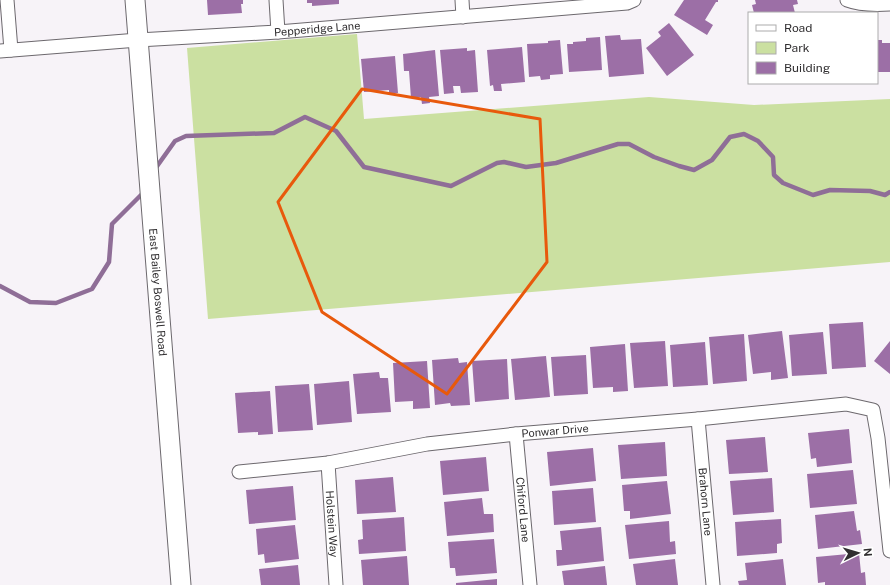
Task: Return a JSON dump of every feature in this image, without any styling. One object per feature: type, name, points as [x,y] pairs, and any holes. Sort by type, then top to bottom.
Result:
[{"type":"street","points":[[5,50],[7,0]]},
{"type":"street","name":"East Bailey Boswell Road","points":[[135,0],[181,585]]},
{"type":"street","points":[[276,0],[278,32]]},
{"type":"street","points":[[462,0],[463,17]]},
{"type":"street","name":"Pepperidge Lane","points":[[5,50],[138,40],[278,32],[627,3],[634,0]]},
{"type":"street","points":[[847,0],[854,3],[874,5],[890,4]]},
{"type":"street","name":"Ponwar Drive","points":[[240,472],[328,463],[427,444],[516,434],[698,419],[846,404],[873,410],[878,438],[890,551]]},
{"type":"street","name":"Brahorn Lane","points":[[698,419],[713,585]]},
{"type":"street","name":"Chiford Lane","points":[[516,434],[530,585]]},
{"type":"street","name":"Holstein Way","points":[[328,463],[336,585]]},
{"type":"highlighted area","points":[[362,89],[540,119],[547,262],[447,394],[322,312],[278,202]]},
{"type":"green space","points":[[357,34],[364,119],[649,97],[754,105],[890,99],[890,262],[208,319],[187,48]]},
{"type":"building","points":[[207,0],[243,0],[243,4],[241,4],[242,13],[208,15]]},
{"type":"building","points":[[307,0],[339,0],[339,4],[312,6],[312,3],[307,3]]},
{"type":"building","points":[[684,0],[718,0],[705,20],[713,25],[707,35],[674,15]]},
{"type":"building","points":[[755,0],[797,0],[798,4],[793,5],[795,12],[754,12],[752,5],[756,4]]},
{"type":"building","points":[[669,23],[694,55],[667,76],[646,48],[661,36],[658,32]]},
{"type":"building","points":[[620,35],[621,40],[641,39],[644,74],[609,77],[605,36]]},
{"type":"building","points":[[600,37],[602,70],[569,72],[567,44],[586,41],[586,38]]},
{"type":"building","points":[[560,40],[563,74],[550,75],[550,79],[541,80],[540,76],[529,77],[527,44],[548,43],[548,41]]},
{"type":"building","points":[[878,40],[882,40],[882,43],[890,43],[890,72],[878,72]]},
{"type":"building","points":[[522,47],[525,82],[501,84],[502,91],[494,91],[493,85],[490,86],[487,50]]},
{"type":"building","points":[[467,48],[467,51],[475,50],[478,92],[461,93],[460,86],[453,86],[454,93],[444,94],[440,50]]},
{"type":"building","points":[[435,50],[439,96],[429,97],[430,103],[422,104],[421,97],[411,98],[409,71],[404,71],[403,54]]},
{"type":"building","points":[[395,56],[398,93],[389,94],[389,90],[364,92],[361,59]]},
{"type":"building","points":[[863,322],[866,367],[832,369],[829,324]]},
{"type":"building","points":[[782,331],[788,378],[771,380],[771,372],[753,374],[748,335]]},
{"type":"building","points":[[823,332],[827,374],[792,376],[789,335]]},
{"type":"building","points":[[744,334],[747,381],[713,384],[709,337]]},
{"type":"building","points":[[665,341],[668,386],[634,388],[630,343]]},
{"type":"building","points":[[890,341],[890,374],[874,361]]},
{"type":"building","points":[[705,342],[708,385],[673,387],[670,345]]},
{"type":"building","points":[[625,344],[628,391],[613,392],[613,387],[593,388],[590,347]]},
{"type":"building","points":[[586,355],[588,394],[554,396],[551,357]]},
{"type":"building","points":[[546,356],[550,397],[515,400],[511,359]]},
{"type":"building","points":[[458,358],[459,363],[467,362],[470,405],[451,406],[450,403],[435,405],[432,360]]},
{"type":"building","points":[[507,359],[509,399],[475,402],[472,361]]},
{"type":"building","points":[[427,361],[430,408],[413,409],[413,401],[395,402],[393,363]]},
{"type":"building","points":[[379,372],[380,378],[388,378],[391,412],[357,414],[353,374]]},
{"type":"building","points":[[349,381],[352,422],[317,425],[314,384]]},
{"type":"building","points":[[309,384],[313,430],[278,432],[275,386]]},
{"type":"building","points":[[270,391],[273,434],[258,435],[258,432],[238,433],[235,393]]},
{"type":"building","points":[[849,429],[852,463],[817,467],[816,458],[811,459],[808,433]]},
{"type":"building","points":[[765,437],[768,472],[729,474],[726,440]]},
{"type":"building","points":[[665,442],[667,476],[621,479],[618,445]]},
{"type":"building","points":[[593,448],[596,481],[550,486],[547,452]]},
{"type":"building","points":[[486,457],[489,491],[443,495],[440,461]]},
{"type":"building","points":[[853,470],[857,504],[810,508],[807,474]]},
{"type":"building","points":[[393,477],[396,512],[357,514],[355,480]]},
{"type":"building","points":[[772,478],[774,512],[733,515],[730,481]]},
{"type":"building","points":[[667,481],[671,514],[630,519],[630,511],[624,511],[622,485]]},
{"type":"building","points":[[293,486],[296,520],[249,524],[246,490]]},
{"type":"building","points":[[593,488],[596,522],[554,525],[552,491]]},
{"type":"building","points":[[482,498],[484,514],[493,514],[494,532],[447,536],[444,502]]},
{"type":"building","points":[[854,511],[857,531],[860,530],[862,544],[818,549],[815,515]]},
{"type":"building","points":[[404,517],[406,551],[359,554],[358,540],[363,539],[362,520]]},
{"type":"building","points":[[781,519],[782,543],[777,544],[777,553],[737,556],[735,522]]},
{"type":"building","points":[[669,521],[670,542],[675,541],[676,554],[629,559],[625,525]]},
{"type":"building","points":[[295,525],[299,559],[265,563],[264,554],[258,555],[256,529]]},
{"type":"building","points":[[601,527],[604,561],[557,566],[556,550],[562,550],[560,531]]},
{"type":"building","points":[[494,539],[497,573],[456,576],[455,568],[450,568],[448,542]]},
{"type":"building","points":[[859,553],[861,573],[865,572],[866,585],[825,585],[825,582],[818,583],[816,557]]},
{"type":"building","points":[[407,556],[409,585],[363,585],[361,560]]},
{"type":"building","points":[[675,559],[678,585],[636,585],[633,564]]},
{"type":"building","points":[[783,559],[786,585],[739,585],[738,581],[747,580],[745,563]]},
{"type":"building","points":[[298,565],[300,585],[261,585],[259,569]]},
{"type":"building","points":[[605,566],[607,585],[564,585],[562,571]]},
{"type":"building","points":[[497,579],[497,585],[456,585],[456,583]]},
{"type":"waterway","points":[[155,169],[175,141],[186,136],[274,133],[305,117],[336,131],[364,167],[451,186],[497,163],[504,162],[526,167],[556,163],[618,144],[629,144],[654,157],[694,170],[712,160],[730,137],[744,134],[758,141],[773,157],[774,175],[783,183],[813,195],[830,190],[870,191],[885,195],[890,192]]},
{"type":"waterway","points":[[0,286],[30,302],[56,303],[92,289],[109,262],[112,224],[144,192]]}]
